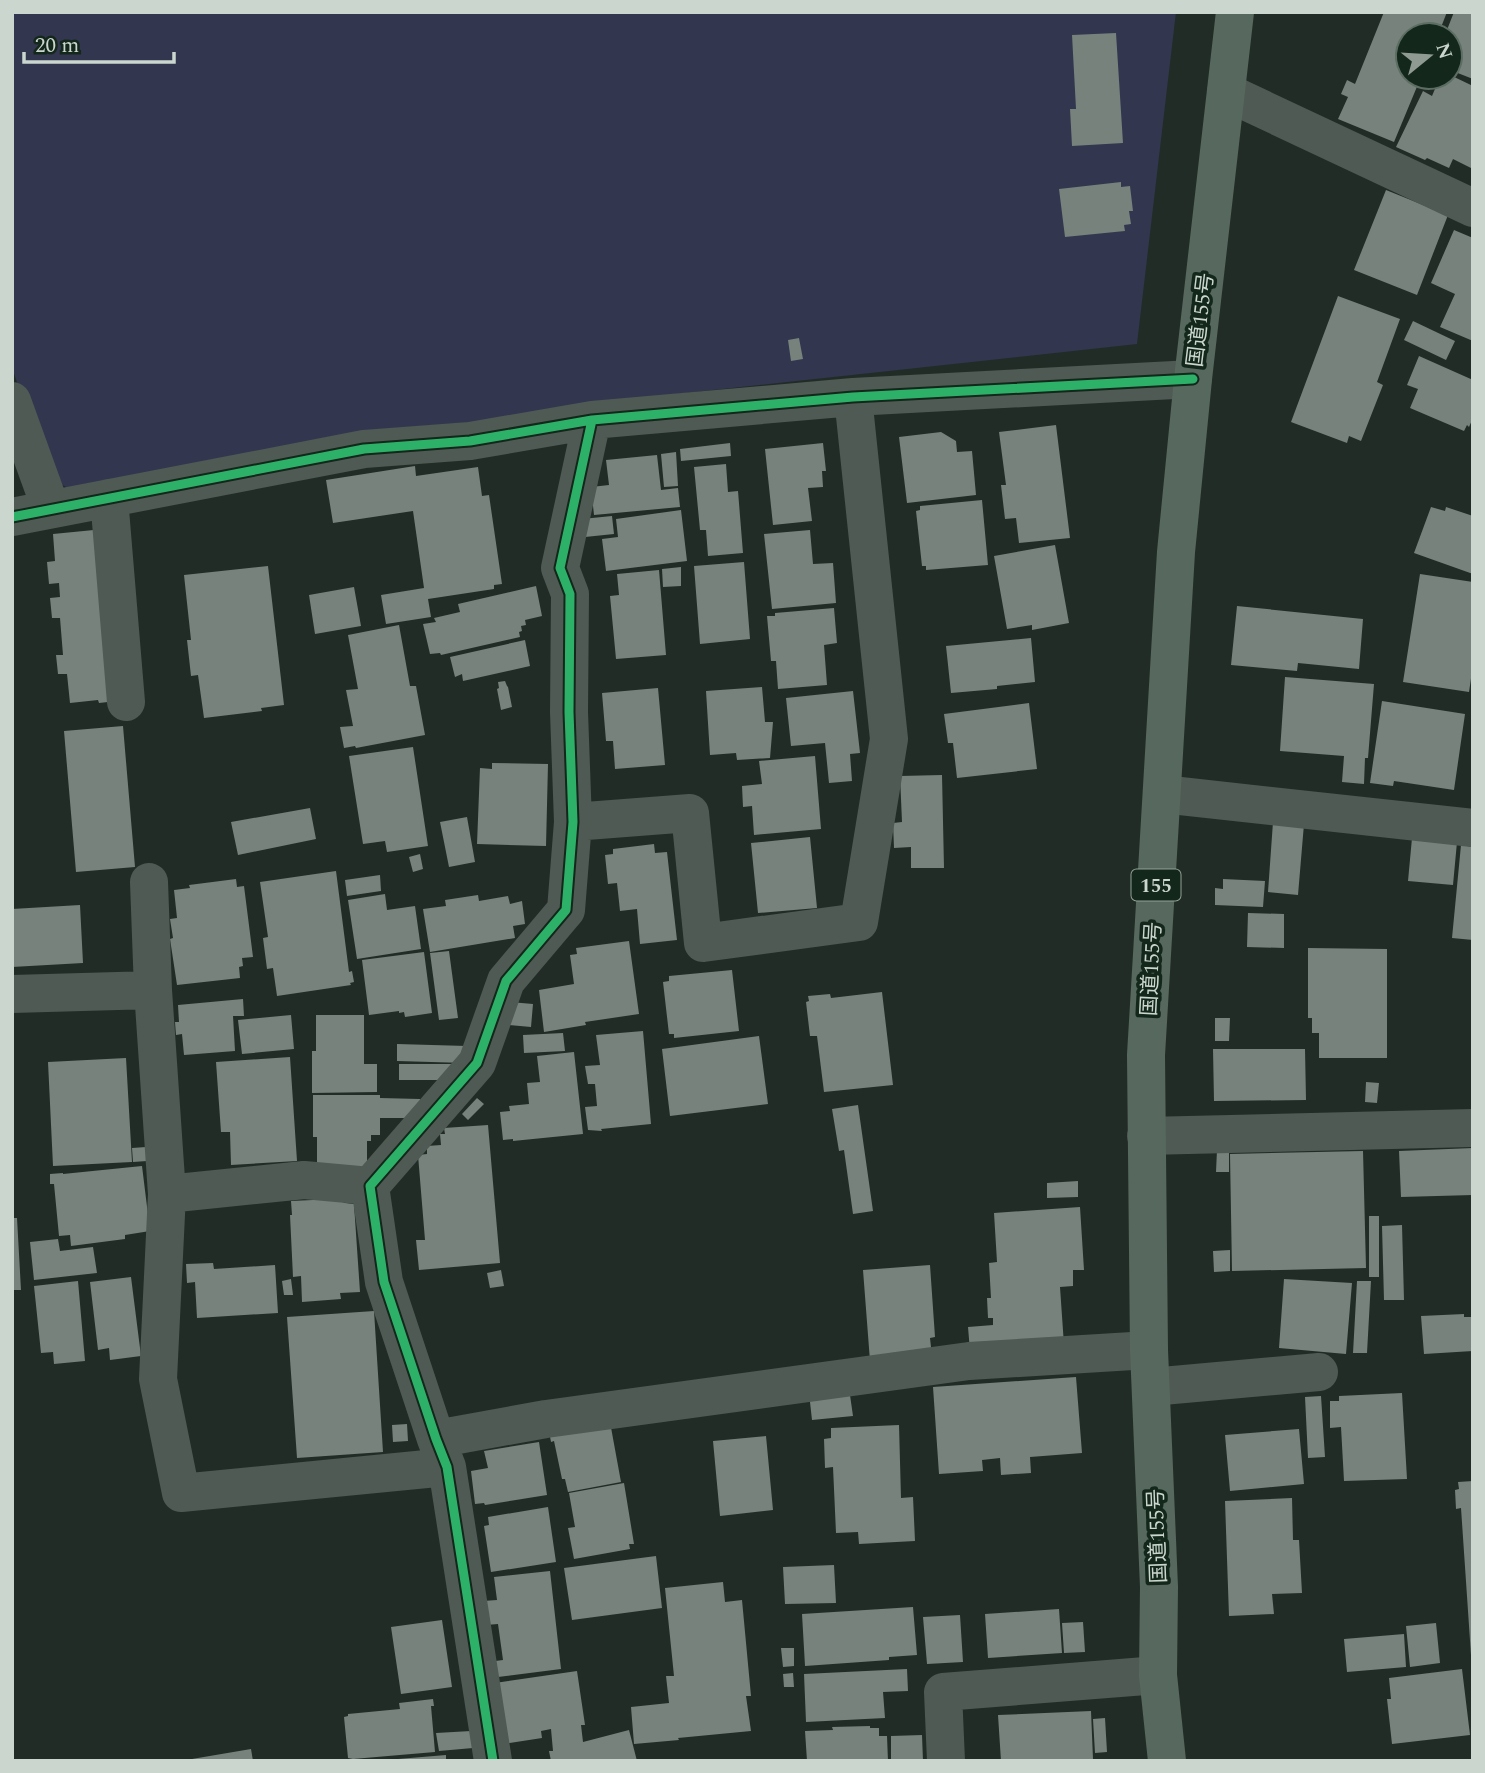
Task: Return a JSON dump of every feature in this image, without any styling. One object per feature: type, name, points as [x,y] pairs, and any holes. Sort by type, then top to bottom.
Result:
[{"type":"highway","name":"国道155号","points":[[1167,1761],[1158,1675],[1159,1587],[1150,1369],[1146,1055],[1176,552],[1193,379],[1236,12]]},
{"type":"street","points":[[1226,92],[1473,208]]},
{"type":"street","points":[[12,517],[364,449],[470,441],[592,421],[853,397],[1193,379]]},
{"type":"street","points":[[572,822],[690,813],[703,943],[859,922],[888,739],[853,397]]},
{"type":"street","points":[[12,401],[51,509]]},
{"type":"street","points":[[369,1186],[477,1063],[506,981],[566,910],[572,822],[570,594],[560,568],[592,421]]},
{"type":"street","points":[[109,498],[126,702]]},
{"type":"street","points":[[1162,794],[1473,828]]},
{"type":"street","points":[[149,882],[153,990],[167,1194],[158,1379],[181,1493],[441,1453],[546,1419],[969,1361],[1150,1369],[1319,1372]]},
{"type":"street","points":[[12,994],[153,990]]},
{"type":"street","points":[[1146,1136],[1473,1128]]},
{"type":"street","points":[[167,1194],[304,1180],[369,1186]]},
{"type":"street","points":[[369,1186],[384,1282],[441,1453],[493,1761]]},
{"type":"street","points":[[946,1761],[943,1692],[1158,1675]]},
{"type":"shaded area","points":[[12,12],[1176,12],[1137,344],[594,403],[68,488],[51,479],[12,368]]},
{"type":"building","points":[[1384,12],[1447,12],[1443,21],[1394,21],[1394,91],[1415,91],[1394,142],[1338,119],[1348,97],[1341,94],[1347,80],[1355,84]]},
{"type":"building","points":[[1454,12],[1473,12],[1473,79],[1464,75],[1464,21],[1450,21]]},
{"type":"building","points":[[1116,33],[1123,143],[1072,146],[1070,109],[1076,109],[1072,35]]},
{"type":"building","points":[[1464,82],[1473,86],[1473,169],[1453,159],[1449,168],[1396,147],[1423,91],[1432,96],[1434,91],[1464,91]]},
{"type":"building","points":[[1121,182],[1121,187],[1130,186],[1133,211],[1129,211],[1131,224],[1124,225],[1125,231],[1065,237],[1059,189]]},
{"type":"building","points":[[1386,190],[1448,215],[1417,295],[1354,270]]},
{"type":"building","points":[[1454,230],[1473,238],[1473,341],[1440,327],[1455,294],[1431,283]]},
{"type":"building","points":[[1338,296],[1400,319],[1377,382],[1383,385],[1361,441],[1349,436],[1347,443],[1291,422]]},
{"type":"building","points":[[1413,321],[1455,341],[1446,360],[1404,340]]},
{"type":"building","points":[[799,338],[803,359],[791,361],[788,340]]},
{"type":"building","points":[[1419,356],[1473,380],[1473,418],[1464,431],[1410,408],[1418,389],[1407,385]]},
{"type":"building","points":[[1056,425],[1070,538],[1019,543],[1016,518],[1005,519],[1001,485],[1006,485],[999,432]]},
{"type":"building","points":[[941,432],[956,441],[957,452],[972,451],[976,495],[907,503],[899,437]]},
{"type":"building","points":[[730,443],[731,456],[681,461],[680,449]]},
{"type":"building","points":[[823,443],[826,471],[822,471],[823,487],[808,488],[812,521],[773,525],[765,449]]},
{"type":"building","points":[[676,452],[678,486],[664,487],[661,454]]},
{"type":"building","points":[[657,455],[661,490],[678,488],[680,507],[594,515],[591,487],[609,485],[606,460]]},
{"type":"building","points":[[726,464],[728,492],[738,491],[743,553],[708,556],[706,530],[700,530],[694,467]]},
{"type":"building","points":[[415,466],[416,476],[478,467],[482,496],[489,495],[502,584],[494,585],[494,589],[428,599],[431,617],[386,624],[381,595],[424,588],[413,511],[333,523],[326,480]]},
{"type":"building","points":[[982,500],[988,565],[926,570],[926,566],[922,566],[916,511],[920,510],[920,506]]},
{"type":"building","points":[[1431,507],[1445,511],[1446,507],[1473,516],[1473,574],[1414,553]]},
{"type":"building","points":[[681,510],[687,561],[606,571],[602,539],[618,537],[616,519]]},
{"type":"building","points":[[612,516],[614,534],[585,537],[582,519]]},
{"type":"building","points":[[104,529],[117,701],[70,703],[67,674],[58,674],[56,655],[63,655],[60,618],[52,618],[50,598],[60,597],[59,583],[49,584],[47,562],[55,561],[53,534]]},
{"type":"building","points":[[810,530],[813,564],[833,563],[836,603],[772,609],[764,534]]},
{"type":"building","points":[[1055,545],[1069,623],[1032,630],[1032,625],[1007,629],[994,556]]},
{"type":"building","points":[[744,562],[750,639],[700,644],[694,566]]},
{"type":"building","points":[[268,566],[284,705],[261,708],[262,711],[204,718],[198,675],[191,676],[187,640],[191,640],[184,575]]},
{"type":"building","points":[[681,567],[681,586],[663,587],[662,569]]},
{"type":"building","points":[[659,570],[666,655],[616,659],[610,596],[619,595],[617,574]]},
{"type":"building","points":[[1420,574],[1473,582],[1473,665],[1469,692],[1403,682]]},
{"type":"building","points":[[536,586],[542,616],[525,620],[526,625],[521,626],[522,631],[519,632],[520,637],[441,655],[430,654],[423,624],[436,622],[434,618],[460,612],[458,604]]},
{"type":"building","points":[[354,587],[361,626],[315,634],[309,595]]},
{"type":"building","points":[[1237,606],[1363,619],[1359,669],[1298,663],[1297,671],[1231,665]]},
{"type":"building","points":[[834,608],[837,643],[824,645],[827,685],[778,689],[776,661],[771,661],[767,616]]},
{"type":"building","points":[[399,625],[410,686],[416,686],[425,735],[344,748],[340,727],[353,726],[346,690],[358,689],[348,635]]},
{"type":"building","points":[[1031,638],[1035,682],[951,693],[946,646]]},
{"type":"building","points":[[525,640],[530,666],[463,681],[462,674],[455,677],[450,657]]},
{"type":"building","points":[[1285,677],[1374,684],[1364,784],[1342,782],[1344,756],[1280,751]]},
{"type":"building","points":[[505,681],[512,707],[501,710],[497,689],[498,682]]},
{"type":"building","points":[[762,687],[765,722],[773,722],[770,758],[737,760],[736,753],[710,755],[706,691]]},
{"type":"building","points":[[658,688],[665,765],[615,769],[613,741],[606,741],[602,693]]},
{"type":"building","points":[[853,691],[860,753],[850,754],[852,781],[829,783],[825,743],[791,746],[786,698]]},
{"type":"building","points":[[1382,701],[1465,714],[1454,790],[1394,781],[1393,786],[1370,783]]},
{"type":"building","points":[[1029,703],[1037,769],[957,778],[953,743],[948,743],[944,714]]},
{"type":"building","points":[[123,726],[135,867],[76,872],[64,731]]},
{"type":"building","points":[[413,747],[428,846],[387,852],[385,841],[363,844],[349,756]]},
{"type":"building","points":[[815,756],[821,829],[754,835],[752,806],[743,807],[742,786],[762,784],[759,761]]},
{"type":"building","points":[[492,763],[548,764],[546,846],[477,844],[480,768],[492,769]]},
{"type":"building","points":[[942,775],[944,868],[911,868],[911,847],[894,848],[893,823],[902,822],[900,776]]},
{"type":"building","points":[[310,808],[316,839],[238,855],[231,822]]},
{"type":"building","points":[[467,817],[475,862],[449,867],[440,822]]},
{"type":"building","points":[[1273,822],[1304,824],[1298,895],[1268,892]]},
{"type":"building","points":[[810,837],[817,908],[758,913],[751,843]]},
{"type":"building","points":[[1412,838],[1457,842],[1453,885],[1408,881]]},
{"type":"building","points":[[654,844],[655,853],[667,852],[677,940],[640,944],[637,909],[620,911],[617,883],[608,884],[605,855],[613,854],[613,849]]},
{"type":"building","points":[[1461,845],[1473,847],[1473,940],[1452,938]]},
{"type":"building","points":[[420,854],[423,869],[413,872],[409,857]]},
{"type":"building","points":[[336,871],[349,972],[352,971],[354,982],[350,983],[351,985],[277,996],[273,968],[267,969],[263,938],[268,937],[260,882]]},
{"type":"building","points":[[380,875],[381,891],[347,896],[345,880]]},
{"type":"building","points":[[236,879],[237,887],[244,886],[253,957],[242,958],[240,978],[177,985],[170,939],[173,938],[170,919],[177,918],[174,890],[190,888],[189,885]]},
{"type":"building","points":[[1223,879],[1265,881],[1263,907],[1215,905],[1215,888],[1223,889]]},
{"type":"building","points":[[385,894],[387,910],[415,906],[421,949],[357,959],[348,900]]},
{"type":"building","points":[[478,895],[479,901],[508,896],[510,904],[522,901],[525,924],[513,926],[515,938],[430,952],[423,909],[446,906],[445,900]]},
{"type":"building","points":[[80,905],[83,963],[12,967],[12,909]]},
{"type":"building","points":[[1248,913],[1284,914],[1284,948],[1247,947]]},
{"type":"building","points":[[629,941],[639,1014],[585,1022],[586,1025],[544,1032],[539,990],[574,984],[570,955],[577,954],[576,948]]},
{"type":"building","points":[[1308,948],[1387,949],[1387,1058],[1319,1058],[1319,1033],[1312,1033],[1312,1018],[1308,1018]]},
{"type":"building","points":[[449,951],[458,1018],[439,1020],[430,953]]},
{"type":"building","points":[[424,952],[432,1013],[405,1017],[404,1012],[399,1011],[369,1015],[362,960]]},
{"type":"building","points":[[732,970],[739,1031],[674,1038],[674,1034],[669,1034],[663,982],[669,981],[669,976]]},
{"type":"building","points":[[882,992],[893,1085],[824,1092],[817,1036],[810,1036],[806,1002],[809,1001],[808,996],[830,994],[831,998]]},
{"type":"building","points":[[243,999],[244,1016],[233,1016],[235,1051],[184,1055],[182,1034],[176,1035],[175,1022],[179,1022],[178,1005]]},
{"type":"building","points":[[510,1002],[533,1004],[531,1027],[509,1025]]},
{"type":"building","points":[[291,1015],[294,1049],[242,1054],[238,1020]]},
{"type":"building","points":[[316,1015],[364,1015],[364,1064],[377,1064],[377,1092],[312,1093],[312,1051],[316,1051]]},
{"type":"building","points":[[1215,1018],[1230,1018],[1229,1041],[1215,1041]]},
{"type":"building","points":[[643,1031],[651,1124],[601,1129],[602,1131],[588,1130],[585,1107],[597,1106],[595,1084],[588,1084],[585,1066],[600,1065],[596,1035]]},
{"type":"building","points":[[563,1033],[565,1051],[524,1053],[523,1035]]},
{"type":"building","points":[[759,1036],[768,1104],[670,1116],[662,1049]]},
{"type":"building","points":[[397,1044],[467,1046],[466,1063],[397,1061]]},
{"type":"building","points":[[1213,1049],[1305,1049],[1306,1100],[1214,1101]]},
{"type":"building","points":[[574,1052],[583,1134],[503,1140],[500,1112],[510,1111],[509,1106],[529,1104],[527,1083],[540,1082],[537,1056]]},
{"type":"building","points":[[290,1057],[297,1161],[231,1165],[230,1132],[221,1132],[216,1062]]},
{"type":"building","points":[[126,1058],[132,1162],[53,1166],[48,1062]]},
{"type":"building","points":[[399,1064],[467,1064],[456,1080],[399,1080]]},
{"type":"building","points":[[1366,1082],[1379,1083],[1377,1103],[1365,1102]]},
{"type":"building","points":[[313,1095],[380,1095],[380,1098],[420,1099],[420,1118],[380,1118],[380,1135],[371,1135],[371,1141],[367,1141],[367,1170],[317,1169],[317,1137],[313,1137]]},
{"type":"building","points":[[477,1098],[484,1104],[468,1120],[462,1114]]},
{"type":"building","points":[[858,1105],[873,1211],[853,1214],[844,1150],[839,1151],[832,1109]]},
{"type":"building","points":[[488,1125],[500,1263],[419,1270],[416,1240],[425,1240],[418,1155],[427,1154],[427,1146],[441,1145],[440,1134],[445,1134],[444,1128]]},
{"type":"building","points":[[146,1147],[147,1161],[133,1162],[132,1148]]},
{"type":"building","points":[[1473,1148],[1473,1195],[1401,1197],[1399,1151]]},
{"type":"building","points":[[1217,1150],[1229,1151],[1229,1172],[1216,1172]]},
{"type":"building","points":[[1363,1151],[1366,1268],[1232,1271],[1230,1154]]},
{"type":"building","points":[[142,1166],[150,1231],[125,1235],[125,1239],[71,1246],[70,1235],[59,1236],[54,1184],[50,1184],[50,1174]]},
{"type":"building","points":[[1078,1181],[1078,1197],[1047,1198],[1047,1183]]},
{"type":"building","points":[[335,1199],[354,1204],[360,1292],[340,1293],[341,1299],[302,1302],[301,1276],[293,1277],[291,1201]]},
{"type":"building","points":[[1080,1207],[1084,1270],[1073,1270],[1073,1286],[1060,1287],[1064,1345],[970,1351],[968,1327],[993,1325],[993,1318],[988,1318],[987,1298],[991,1298],[989,1263],[997,1262],[994,1213]]},
{"type":"building","points":[[1369,1216],[1379,1216],[1379,1277],[1369,1277]]},
{"type":"building","points":[[12,1218],[17,1218],[21,1290],[12,1290]]},
{"type":"building","points":[[1402,1225],[1404,1300],[1384,1300],[1382,1226]]},
{"type":"building","points":[[58,1239],[60,1251],[93,1247],[97,1273],[34,1280],[30,1242]]},
{"type":"building","points":[[1230,1250],[1230,1271],[1214,1272],[1213,1251]]},
{"type":"building","points":[[213,1263],[214,1269],[275,1265],[278,1313],[197,1318],[195,1282],[187,1283],[186,1264]]},
{"type":"building","points":[[930,1265],[935,1337],[930,1338],[932,1356],[870,1361],[863,1270]]},
{"type":"building","points":[[501,1270],[504,1286],[490,1288],[487,1273]]},
{"type":"building","points":[[131,1277],[141,1356],[110,1360],[109,1348],[98,1350],[90,1282]]},
{"type":"building","points":[[291,1279],[293,1295],[284,1295],[282,1281]]},
{"type":"building","points":[[1284,1279],[1352,1283],[1346,1354],[1279,1348]]},
{"type":"building","points":[[78,1281],[85,1361],[54,1364],[53,1352],[41,1353],[34,1286]]},
{"type":"building","points":[[1357,1281],[1371,1281],[1367,1353],[1353,1353]]},
{"type":"building","points":[[374,1311],[383,1452],[297,1458],[287,1317]]},
{"type":"building","points":[[1464,1314],[1464,1317],[1473,1317],[1473,1351],[1424,1354],[1421,1316]]},
{"type":"building","points":[[1076,1377],[1082,1453],[1030,1457],[1031,1473],[1001,1475],[1000,1458],[982,1460],[983,1471],[939,1474],[933,1387]]},
{"type":"building","points":[[849,1388],[853,1416],[812,1420],[809,1393]]},
{"type":"building","points":[[1402,1393],[1407,1479],[1344,1481],[1341,1427],[1330,1428],[1330,1401],[1339,1401],[1339,1396]]},
{"type":"building","points":[[1321,1396],[1325,1457],[1308,1458],[1305,1397]]},
{"type":"building","points":[[610,1422],[621,1482],[568,1492],[549,1431]]},
{"type":"building","points":[[407,1424],[408,1441],[393,1442],[392,1425]]},
{"type":"building","points":[[899,1425],[901,1498],[913,1497],[915,1541],[859,1544],[858,1532],[836,1533],[833,1467],[825,1468],[824,1439],[831,1438],[831,1428]]},
{"type":"building","points":[[1299,1429],[1304,1484],[1230,1491],[1225,1435]]},
{"type":"building","points":[[766,1436],[773,1510],[720,1516],[713,1441]]},
{"type":"building","points":[[539,1442],[547,1495],[485,1505],[475,1504],[471,1471],[488,1468],[484,1451]]},
{"type":"building","points":[[1473,1481],[1471,1655],[1461,1508],[1456,1509],[1455,1490],[1459,1489],[1458,1482]]},
{"type":"building","points":[[624,1483],[634,1544],[629,1544],[630,1549],[574,1559],[568,1528],[575,1527],[569,1493]]},
{"type":"building","points":[[1292,1498],[1293,1540],[1299,1540],[1302,1593],[1272,1594],[1274,1614],[1229,1616],[1225,1501]]},
{"type":"building","points":[[548,1507],[556,1562],[491,1572],[484,1526],[489,1525],[488,1517]]},
{"type":"building","points":[[656,1556],[662,1608],[572,1620],[564,1568]]},
{"type":"building","points":[[834,1565],[836,1603],[785,1604],[783,1567]]},
{"type":"building","points":[[550,1571],[561,1669],[490,1678],[488,1662],[503,1660],[498,1624],[486,1625],[483,1601],[497,1600],[494,1577]]},
{"type":"building","points":[[723,1582],[725,1602],[742,1600],[751,1696],[746,1696],[751,1731],[634,1744],[631,1707],[669,1703],[666,1676],[674,1676],[665,1588]]},
{"type":"building","points":[[913,1607],[917,1655],[889,1657],[889,1660],[805,1666],[802,1614]]},
{"type":"building","points":[[1059,1609],[1062,1653],[988,1658],[985,1614]]},
{"type":"building","points":[[960,1615],[963,1662],[927,1664],[923,1617]]},
{"type":"building","points":[[442,1620],[452,1687],[401,1694],[391,1627]]},
{"type":"building","points":[[1083,1622],[1085,1652],[1064,1653],[1062,1623]]},
{"type":"building","points":[[1436,1623],[1440,1663],[1410,1667],[1406,1626]]},
{"type":"building","points":[[1404,1634],[1406,1667],[1347,1672],[1344,1639]]},
{"type":"building","points":[[781,1648],[794,1648],[794,1666],[783,1667]]},
{"type":"building","points":[[907,1669],[908,1691],[883,1692],[885,1718],[806,1722],[804,1674]]},
{"type":"building","points":[[1462,1669],[1470,1735],[1392,1744],[1387,1699],[1391,1699],[1389,1678]]},
{"type":"building","points":[[577,1671],[585,1725],[581,1725],[583,1742],[629,1730],[637,1761],[551,1761],[551,1729],[541,1731],[542,1738],[504,1744],[495,1683]]},
{"type":"building","points":[[793,1673],[794,1687],[784,1687],[783,1674]]},
{"type":"building","points":[[433,1699],[434,1706],[431,1706],[435,1752],[348,1758],[344,1717],[348,1714],[400,1709],[399,1703]]},
{"type":"building","points":[[1091,1711],[1093,1759],[1001,1761],[998,1715]]},
{"type":"building","points":[[1105,1718],[1107,1752],[1095,1753],[1093,1719]]},
{"type":"building","points":[[870,1726],[879,1728],[879,1736],[887,1736],[888,1761],[807,1761],[805,1731]]},
{"type":"building","points":[[471,1731],[473,1748],[439,1751],[436,1733]]},
{"type":"building","points":[[922,1735],[923,1761],[891,1761],[891,1736]]},
{"type":"building","points":[[251,1749],[253,1761],[192,1759]]},
{"type":"building","points":[[446,1755],[446,1761],[398,1761],[398,1759]]},
{"type":"cycle path","points":[[12,517],[364,449],[470,441],[592,420],[853,397],[1193,379]]},
{"type":"cycle path","points":[[493,1761],[447,1467],[384,1282],[370,1186],[477,1063],[506,981],[566,910],[573,822],[569,712],[570,594],[560,568],[592,420]]}]
